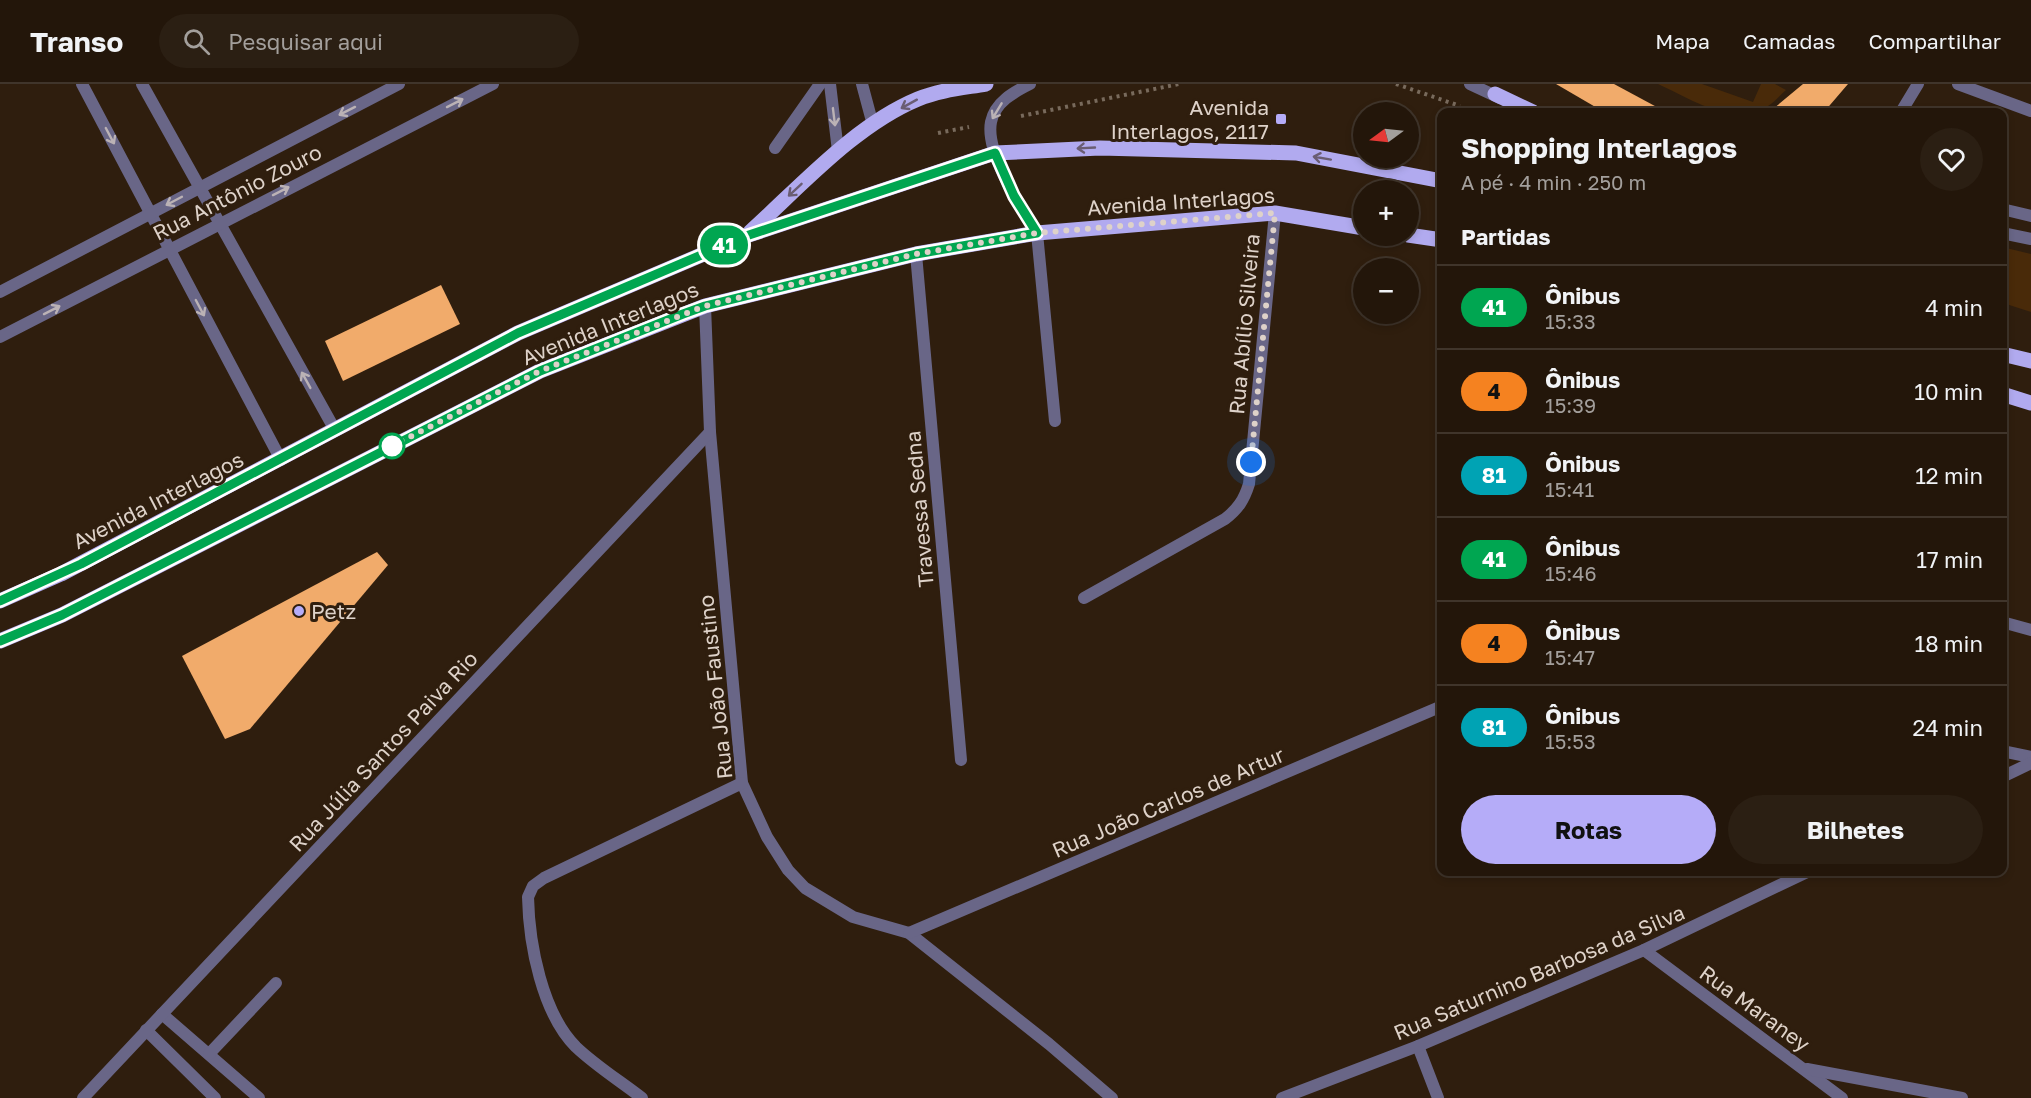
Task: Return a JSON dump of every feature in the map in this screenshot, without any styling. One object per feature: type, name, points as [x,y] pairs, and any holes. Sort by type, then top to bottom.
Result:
[{"type":"main road","points":[[746,236],[838,151],[873,126],[918,99],[943,91],[986,84]]},
{"type":"main road","points":[[1495,94],[1525,108]]},
{"type":"main road","name":"Avenida Interlagos","points":[[0,601],[61,574],[518,333],[746,236],[995,153],[1100,148],[1296,153],[1437,180]]},
{"type":"main road","name":"Avenida Interlagos","points":[[0,641],[62,615],[540,371],[705,306],[916,254],[1037,233],[1275,213],[1353,226]]},
{"type":"main road","points":[[1419,237],[1437,239]]},
{"type":"main road","points":[[2007,355],[2031,361]]},
{"type":"main road","points":[[2007,396],[2031,403]]},
{"type":"street","points":[[82,84],[281,460]]},
{"type":"street","points":[[142,84],[335,430]]},
{"type":"street","name":"Rua Antônio Zouro","points":[[0,292],[399,84]]},
{"type":"street","name":"Rua Antônio Zouro","points":[[0,337],[218,223],[493,84]]},
{"type":"street","points":[[776,148],[819,84]]},
{"type":"street","points":[[830,84],[838,151]]},
{"type":"street","points":[[862,84],[873,126]]},
{"type":"street","points":[[1030,84],[1012,93],[998,106],[991,122],[995,153],[1014,196],[1037,233],[1055,421]]},
{"type":"street","points":[[1470,84],[1495,94],[1512,108]]},
{"type":"street","points":[[1903,108],[1918,84]]},
{"type":"street","points":[[1958,84],[2031,111]]},
{"type":"street","points":[[2007,210],[2031,216]]},
{"type":"street","name":"Rua Abílio Silveira","points":[[1084,598],[1225,519],[1236,511],[1245,499],[1249,484],[1275,213]]},
{"type":"street","points":[[2007,234],[2031,239]]},
{"type":"street","name":"Travessa Sedna","points":[[916,254],[961,760]]},
{"type":"street","name":"Rua João Faustino","points":[[705,306],[710,432],[742,783],[767,837],[788,870],[805,888],[853,917],[909,933],[1049,1044],[1112,1098]]},
{"type":"street","name":"Rua Júlia Santos Paiva Rio","points":[[83,1098],[710,432]]},
{"type":"street","points":[[2007,623],[2031,630]]},
{"type":"street","name":"Rua João Carlos de Artur","points":[[909,933],[1437,708]]},
{"type":"street","points":[[2007,752],[2031,757]]},
{"type":"street","points":[[2007,775],[2031,763]]},
{"type":"street","points":[[642,1098],[577,1047],[559,1028],[547,1004],[528,897],[533,886],[543,878],[742,783]]},
{"type":"street","name":"Rua Saturnino Barbosa da Silva","points":[[1282,1098],[1418,1046],[1644,950],[1799,876]]},
{"type":"street","name":"Rua Maraney","points":[[1644,950],[1842,1098]]},
{"type":"street","points":[[209,1054],[276,983]]},
{"type":"street","points":[[162,1014],[259,1098]]},
{"type":"street","points":[[146,1030],[215,1098]]},
{"type":"street","points":[[1418,1046],[1438,1098]]},
{"type":"street","points":[[1805,1069],[1962,1098]]},
{"type":"path","points":[[938,133],[1179,84]]},
{"type":"path","points":[[1396,84],[1464,108]]},
{"type":"shaded area","points":[[1658,84],[1702,84],[1753,102],[1761,84],[1775,84],[1786,90],[1773,103],[1763,108],[1710,108]]},
{"type":"shaded area","points":[[2007,248],[2031,254],[2031,312],[2007,304]]},
{"type":"building","points":[[1556,84],[1614,84],[1659,108],[1597,108]]},
{"type":"building","points":[[1803,84],[1848,84],[1827,108],[1774,108]]},
{"type":"building","points":[[441,285],[460,324],[343,381],[325,341]]},
{"type":"building","points":[[377,552],[388,565],[250,729],[225,739],[182,656]]},
{"type":"bus line","name":"41","points":[[0,601],[81,564],[518,333],[746,236],[950,166],[995,153],[1014,196],[1037,233],[916,254],[705,306],[683,314],[540,371],[62,615],[0,641]]},
{"type":"place","name":"Avenida Interlagos, 2117","points":[[1281,119]]},
{"type":"place","name":"Petz","points":[[299,611]]},
{"type":"route","points":[[392,446],[540,371],[705,306],[916,254],[1037,233],[1275,213],[1251,462]]}]
